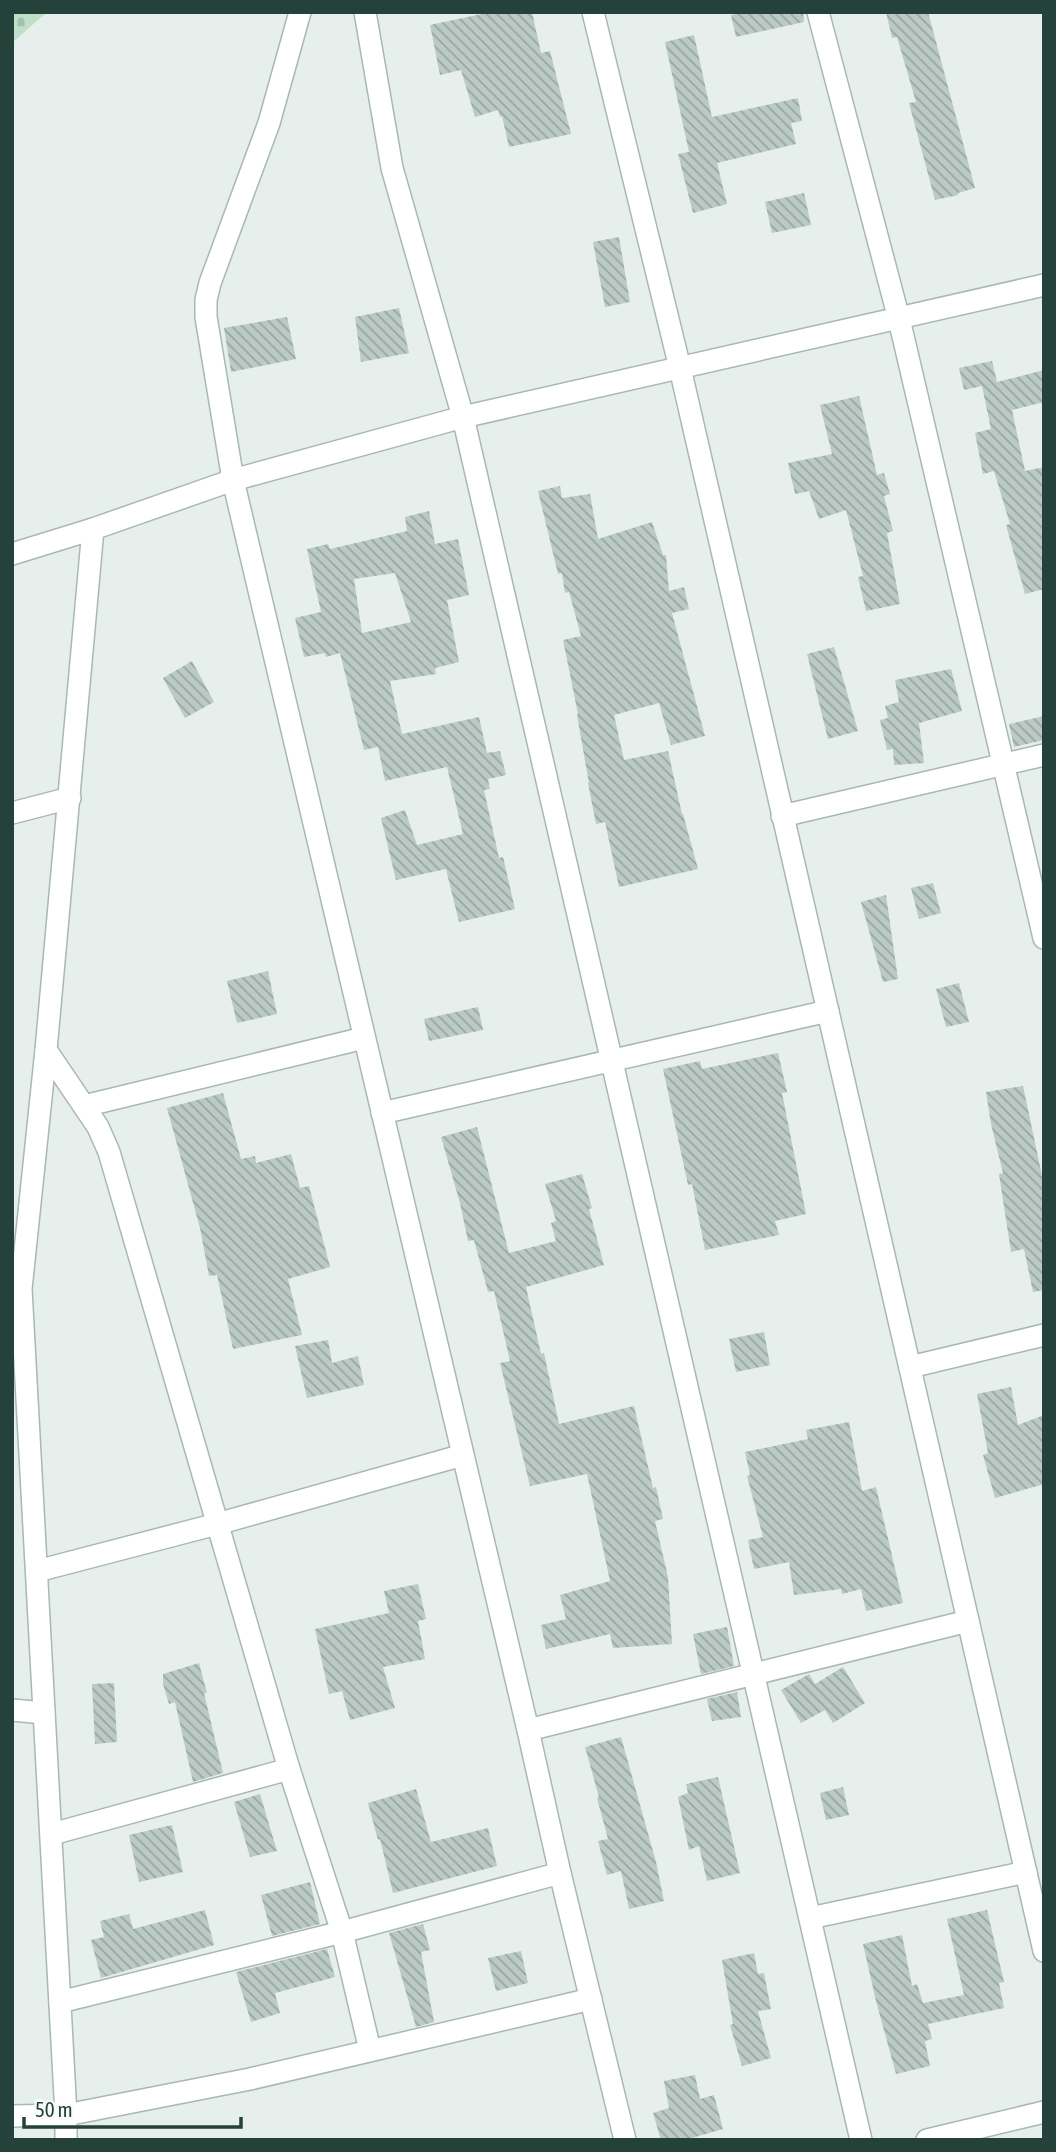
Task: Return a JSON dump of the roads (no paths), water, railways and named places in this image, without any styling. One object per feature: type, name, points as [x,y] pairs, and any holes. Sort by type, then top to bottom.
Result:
[{"type":"street","points":[[300,12],[269,123],[210,283],[206,317],[233,480],[625,2140]]},
{"type":"street","points":[[365,12],[392,168],[463,417],[861,2140]]},
{"type":"street","points":[[593,12],[680,368],[1026,1872],[1040,1920],[1044,1951]]},
{"type":"street","points":[[818,12],[899,319],[1044,938]]},
{"type":"street","points":[[12,554],[233,480],[463,417],[1044,285]]},
{"type":"street","points":[[66,2140],[37,1571],[17,1290],[46,1050],[93,529]]},
{"type":"street","points":[[782,816],[1044,755]]},
{"type":"street","points":[[12,813],[70,798]]},
{"type":"street","points":[[382,1114],[828,1011]]},
{"type":"street","points":[[84,1106],[364,1038]]},
{"type":"street","points":[[46,1050],[98,1127],[109,1152],[289,1769],[342,1932],[370,2050]]},
{"type":"street","points":[[910,1367],[1044,1335]]},
{"type":"street","points":[[37,1571],[463,1455]]},
{"type":"street","points":[[528,1730],[968,1621]]},
{"type":"street","points":[[12,1710],[44,1713]]},
{"type":"street","points":[[52,1834],[289,1769]]},
{"type":"street","points":[[810,1919],[1026,1872]]},
{"type":"street","points":[[60,2002],[342,1932],[560,1873]]},
{"type":"street","points":[[12,2116],[66,2115],[237,2082],[591,1998]]},
{"type":"street","points":[[927,2140],[1044,2112]]}]
